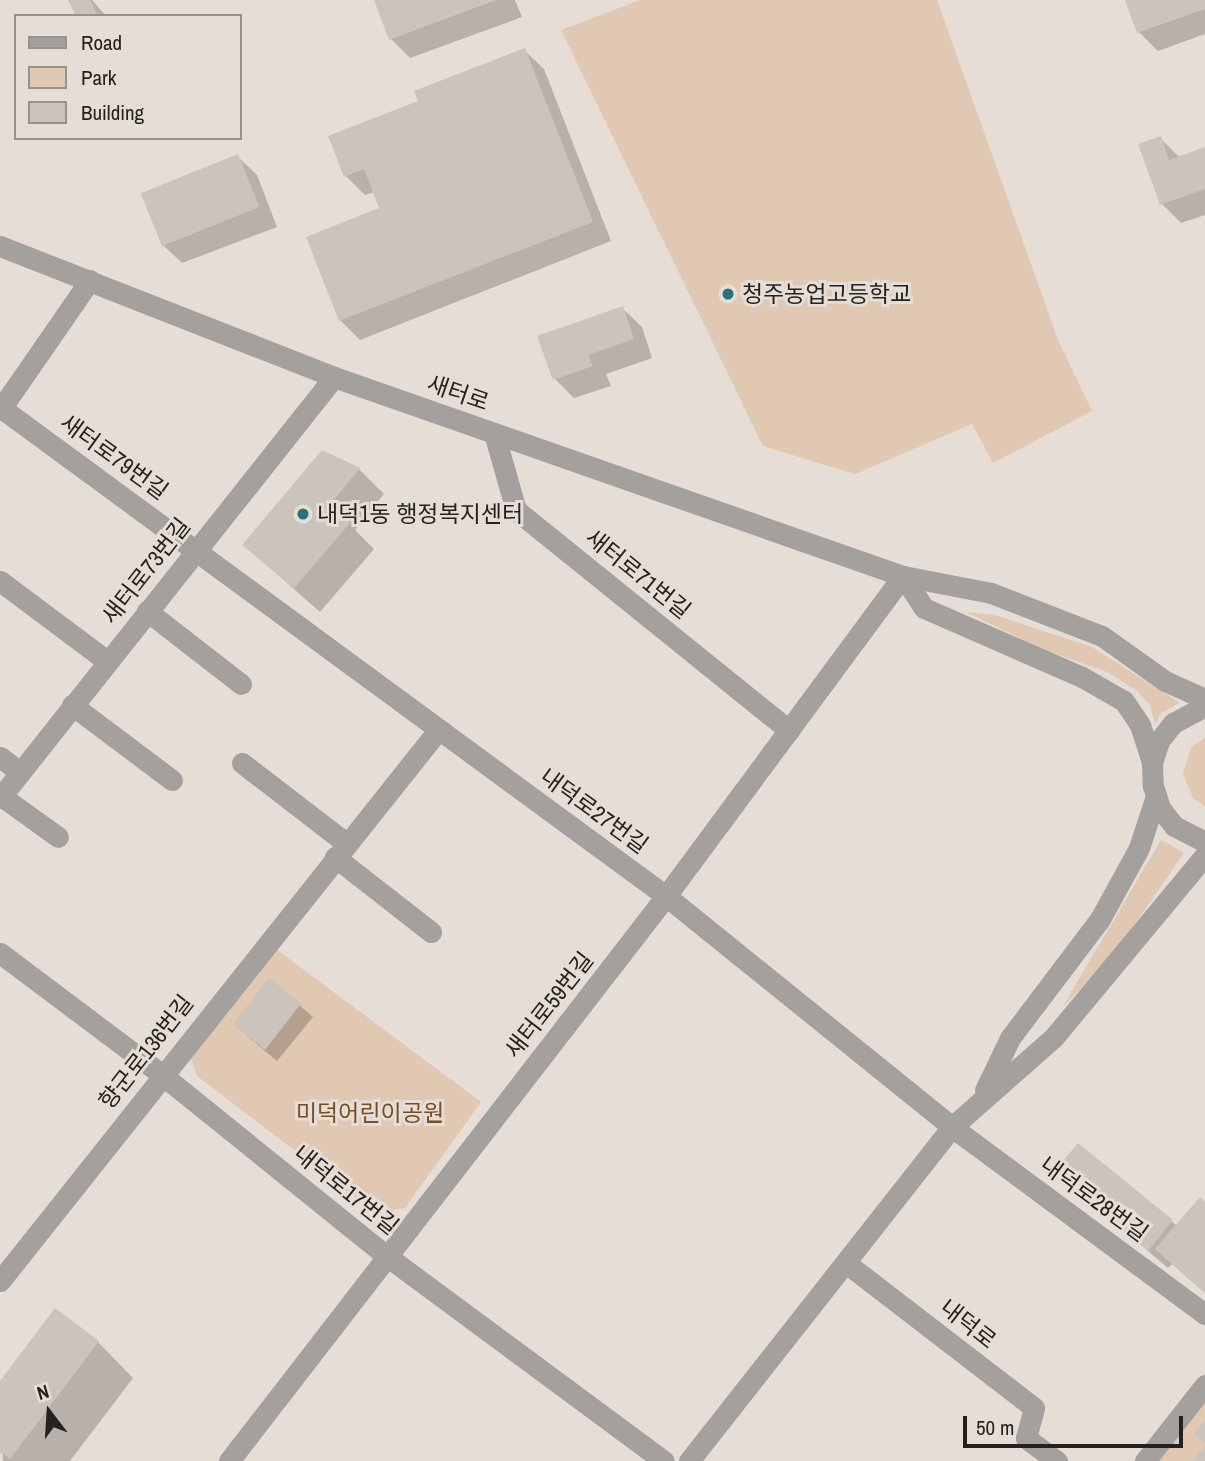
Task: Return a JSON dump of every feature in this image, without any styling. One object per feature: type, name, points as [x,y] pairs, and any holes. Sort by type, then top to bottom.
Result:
[{"type":"street","name":"새터로","points":[[0,246],[334,377],[904,576],[991,593],[1102,636],[1165,681],[1205,699]]},
{"type":"street","name":"새터로79번길","points":[[90,280],[0,409],[197,548]]},
{"type":"street","name":"새터로73번길","points":[[1,797],[334,377]]},
{"type":"street","name":"새터로71번길","points":[[494,433],[516,510],[789,730]]},
{"type":"street","name":"내덕로27번길","points":[[197,548],[666,896],[952,1127]]},
{"type":"street","name":"새터로59번길","points":[[229,1461],[666,896],[904,576]]},
{"type":"street","points":[[904,576],[924,608],[1082,677],[1124,701],[1140,725],[1152,763],[1156,796],[1174,825],[1205,842]]},
{"type":"street","points":[[0,580],[107,661]]},
{"type":"street","points":[[147,611],[241,684]]},
{"type":"street","points":[[72,705],[172,780]]},
{"type":"street","points":[[1152,763],[1159,741],[1173,723],[1205,706]]},
{"type":"street","name":"향군로136번길","points":[[0,1281],[160,1074],[439,729]]},
{"type":"street","points":[[0,757],[20,772]]},
{"type":"street","points":[[242,762],[431,932]]},
{"type":"street","points":[[981,1098],[1010,1038],[1100,919],[1139,848],[1156,796]]},
{"type":"street","points":[[1,797],[58,837]]},
{"type":"street","points":[[689,1461],[952,1127],[981,1098],[1054,1037],[1205,855]]},
{"type":"street","name":"내덕로17번길","points":[[0,953],[160,1074],[388,1257],[664,1461]]},
{"type":"street","name":"내덕로28번길","points":[[952,1127],[1205,1314]]},
{"type":"street","name":"내덕로","points":[[846,1263],[1034,1408],[1026,1438],[1057,1461]]},
{"type":"street","points":[[1145,1461],[1205,1385]]},
{"type":"green space","points":[[640,0],[937,0],[1058,340],[1092,411],[993,463],[972,424],[855,474],[763,446],[561,30]]},
{"type":"green space","points":[[966,612],[995,615],[1092,647],[1180,703],[1161,713],[1155,724],[1150,705],[1136,690],[1107,672],[1040,648]]},
{"type":"green space","points":[[1205,737],[1205,807],[1193,798],[1183,774],[1191,748]]},
{"type":"green space","points":[[1161,840],[1184,853],[1117,950],[1062,1008]]},
{"type":"green space","name":"미덕어린이공원","points":[[276,949],[481,1102],[405,1208],[375,1212],[197,1076],[189,1053]]},
{"type":"green space","points":[[1205,1402],[1205,1461],[1159,1461]]},
{"type":"building","points":[[68,0],[90,0],[97,14],[75,14]]},
{"type":"building","points":[[374,0],[496,0],[389,40]]},
{"type":"building","points":[[1125,0],[1205,0],[1205,9],[1137,33]]},
{"type":"building","points":[[525,48],[593,222],[339,321],[306,237],[379,208],[364,169],[344,177],[328,136],[418,101],[414,91]]},
{"type":"building","points":[[1161,136],[1169,160],[1205,147],[1205,189],[1160,205],[1138,144]]},
{"type":"building","points":[[238,154],[259,207],[162,246],[141,193]]},
{"type":"building","points":[[623,306],[634,339],[588,355],[593,366],[553,380],[537,336]]},
{"type":"building","name":"내덕1동 행정복지센터","points":[[322,450],[360,468],[329,506],[350,523],[294,588],[242,545]]},
{"type":"building","points":[[269,978],[301,1003],[265,1050],[233,1024]]},
{"type":"building","points":[[1078,1143],[1173,1220],[1148,1251],[1079,1194],[1088,1183],[1062,1162]]},
{"type":"building","points":[[1200,1197],[1205,1202],[1205,1293],[1155,1249]]},
{"type":"building","points":[[55,1308],[99,1341],[10,1459],[0,1452],[0,1381]]},
{"type":"building","points":[[1205,1420],[1205,1443],[1194,1434]]},
{"type":"building","points":[[1205,1446],[1205,1461],[1192,1461]]},
{"type":"place","name":"청주농업고등학교","points":[[728,294]]},
{"type":"place","name":"내덕1동 행정복지센터","points":[[303,514]]}]
